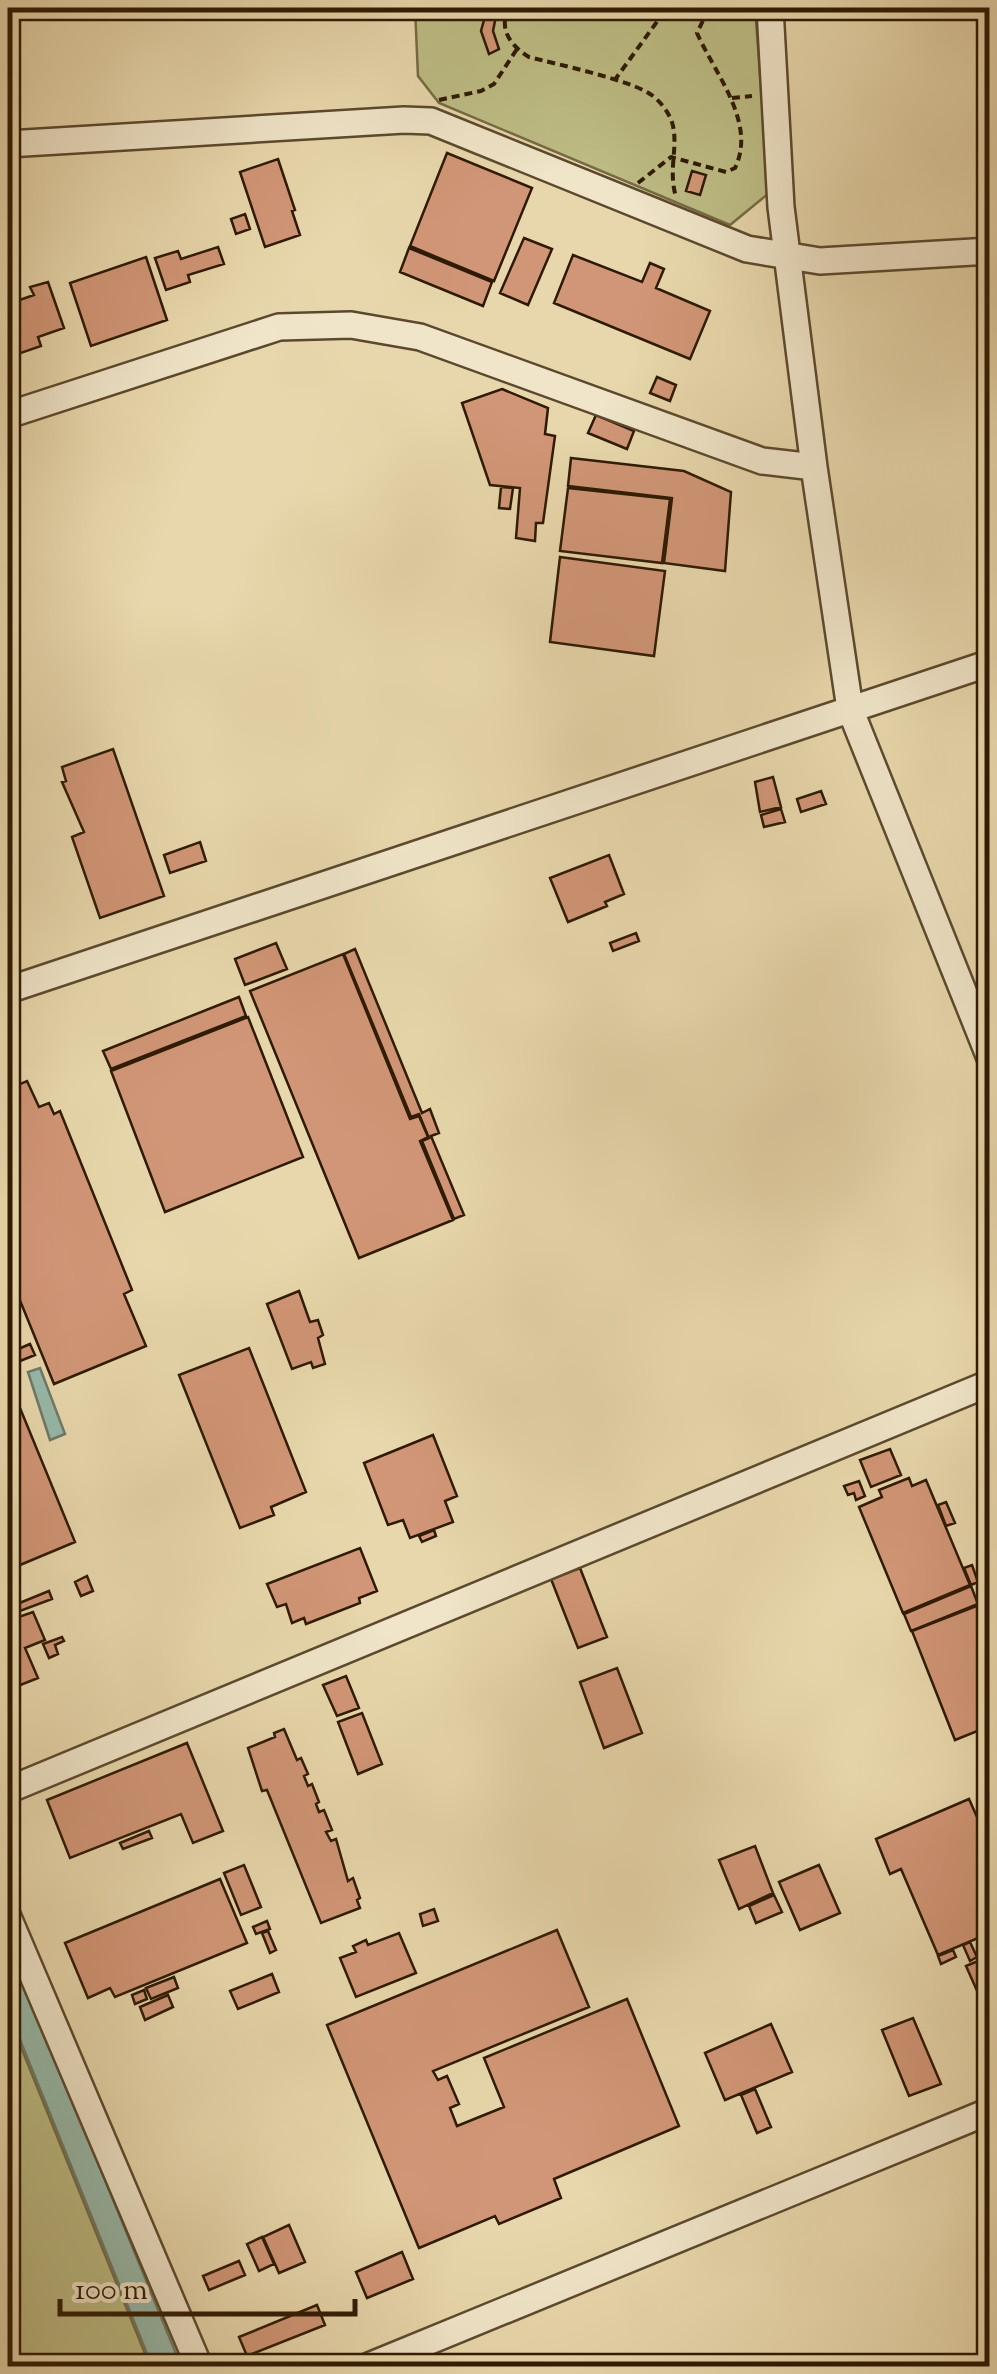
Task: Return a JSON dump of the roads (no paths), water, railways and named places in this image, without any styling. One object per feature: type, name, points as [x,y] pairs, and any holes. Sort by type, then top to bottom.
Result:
[{"type":"street","points":[[770,8],[782,207],[814,467],[850,710],[990,1058]]},
{"type":"street","points":[[8,144],[431,121],[747,249],[820,262],[990,251]]},
{"type":"street","points":[[8,415],[279,328],[351,324],[420,337],[762,462],[814,467]]},
{"type":"street","points":[[8,990],[990,663]]},
{"type":"street","points":[[8,1790],[990,1383]]},
{"type":"street","points":[[8,1917],[198,2366]]},
{"type":"street","points":[[370,2366],[990,2111]]}]
